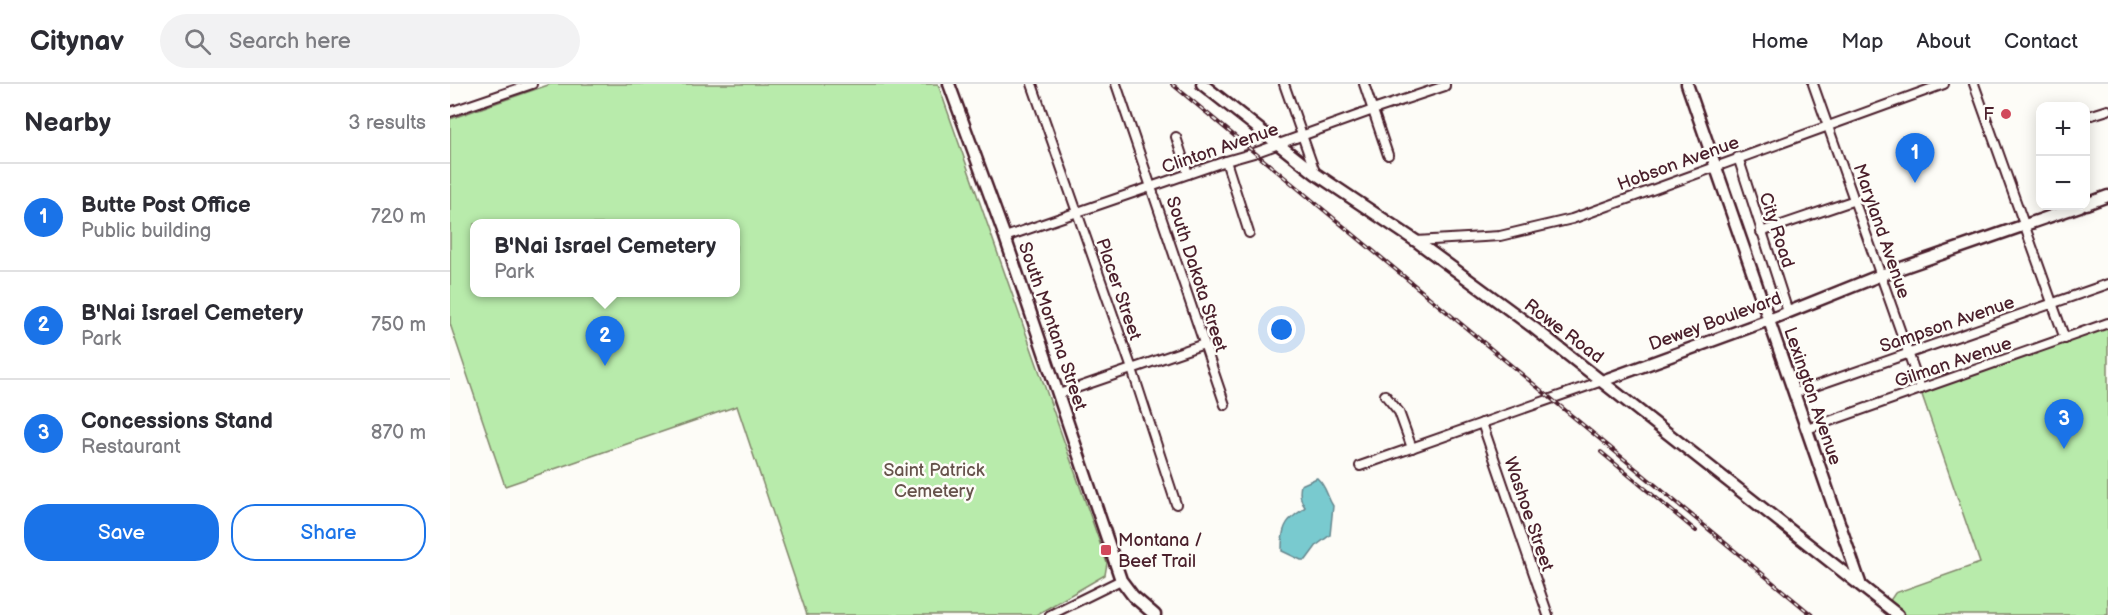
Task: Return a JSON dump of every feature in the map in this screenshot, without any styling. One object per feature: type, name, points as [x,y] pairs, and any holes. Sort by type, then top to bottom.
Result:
[{"type":"street","points":[[450,112],[532,84]]},
{"type":"street","name":"South Montana Street","points":[[949,84],[1005,237],[1121,580]]},
{"type":"street","name":"Placer Street","points":[[1032,84],[1132,369],[1176,504]]},
{"type":"street","name":"South Dakota Street","points":[[1116,84],[1225,405]]},
{"type":"street","name":"Rowe Road","points":[[1202,84],[1316,174],[1416,241],[1602,381],[1898,615]]},
{"type":"street","points":[[1284,84],[1316,174]]},
{"type":"street","points":[[1364,84],[1388,154]]},
{"type":"street","name":"Maryland Avenue","points":[[1813,84],[1922,388]]},
{"type":"street","name":"Hobson Avenue","points":[[1416,241],[1500,236],[1572,219],[1828,124],[1944,84]]},
{"type":"street","points":[[1974,84],[2065,339]]},
{"type":"street","name":"Clinton Avenue","points":[[1005,237],[1278,145],[1445,85]]},
{"type":"street","name":"Lexington Avenue","points":[[1690,85],[1860,584]]},
{"type":"street","points":[[2092,115],[2108,110]]},
{"type":"street","points":[[1176,137],[1188,174]]},
{"type":"street","name":"City Road","points":[[1737,158],[1788,312]]},
{"type":"street","points":[[1226,161],[1249,232]]},
{"type":"street","points":[[2090,202],[2108,196]]},
{"type":"street","points":[[1761,232],[1855,200]]},
{"type":"street","name":"Dewey Boulevard","points":[[1360,466],[1769,320],[1881,275],[2068,210]]},
{"type":"street","name":"Sampson Avenue","points":[[1795,393],[2108,284]]},
{"type":"street","name":"Gilman Avenue","points":[[1807,429],[2108,323]]},
{"type":"street","points":[[1059,394],[1204,344]]},
{"type":"street","points":[[1385,395],[1399,412],[1412,448]]},
{"type":"street","name":"Washoe Street","points":[[1482,423],[1548,615]]},
{"type":"street","points":[[1050,615],[1121,580],[1139,602],[1155,615]]},
{"type":"green space","name":"Saint Patrick Cemetery","points":[[551,84],[938,84],[1107,563],[1105,575],[1036,615],[807,615],[737,406],[505,486],[450,324],[450,119]]},
{"type":"green space","points":[[2108,326],[2108,615],[1905,615],[1889,602],[1895,593],[1980,563],[1921,392]]},
{"type":"water","points":[[1317,478],[1333,506],[1330,535],[1317,545],[1306,560],[1301,560],[1282,551],[1282,541],[1287,523],[1305,507],[1300,496],[1301,485]]},
{"type":"railway","points":[[1172,84],[1812,615]]},
{"type":"railway","points":[[1601,452],[1696,531]]},
{"type":"place","name":"F","points":[[2006,114]]},
{"type":"place","name":"Butte Post Office","points":[[1915,183]]},
{"type":"place","name":"B'Nai Israel Cemetery","points":[[605,366]]},
{"type":"place","name":"Concessions Stand","points":[[2064,449]]},
{"type":"place","name":"Montana / Beef Trail","points":[[1106,550]]}]
